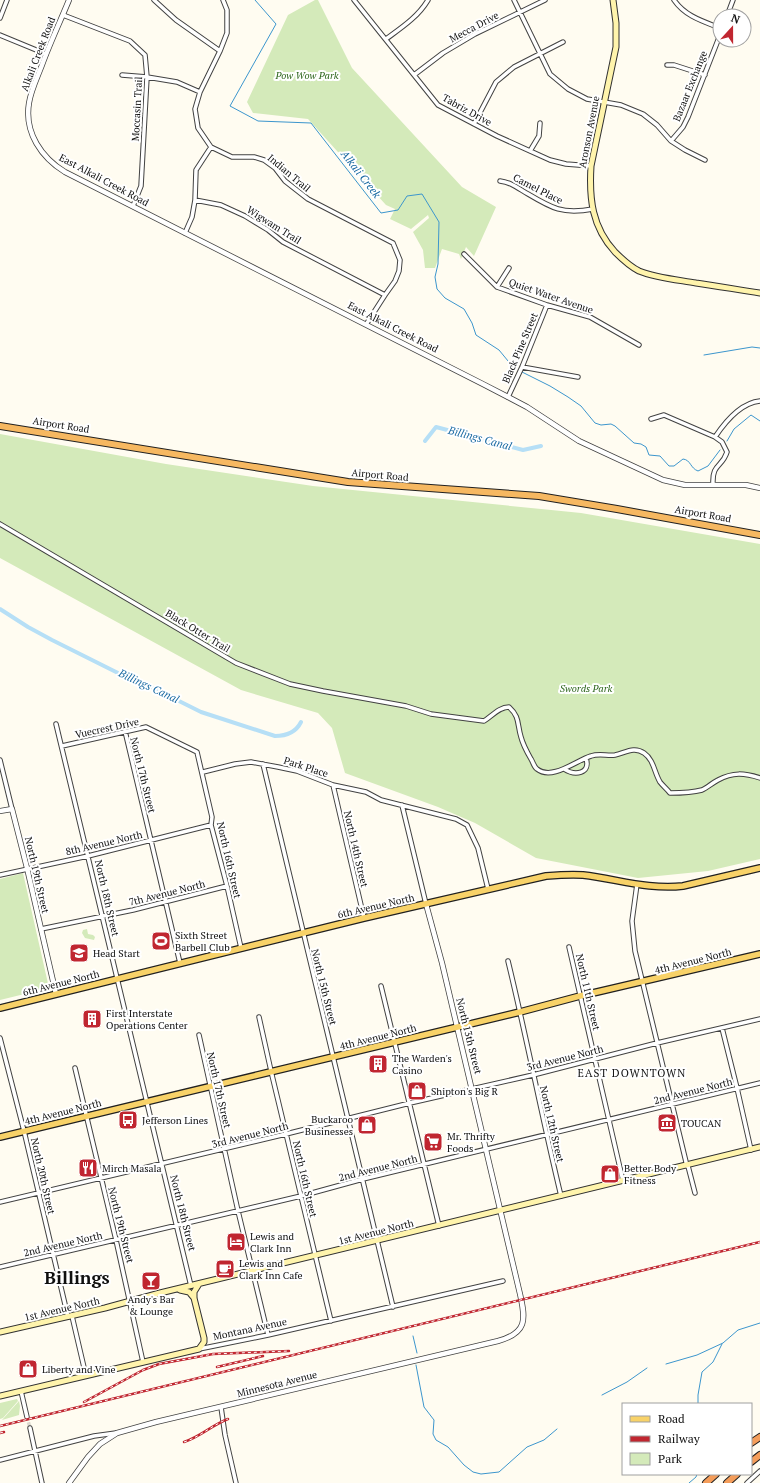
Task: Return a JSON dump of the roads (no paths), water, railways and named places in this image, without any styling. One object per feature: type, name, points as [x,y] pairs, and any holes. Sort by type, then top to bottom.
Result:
[{"type":"highway","name":"Airport Road","points":[[0,426],[348,482],[539,496],[760,535]]},
{"type":"highway","points":[[752,1461],[760,1455]]},
{"type":"highway","points":[[706,1483],[715,1475]]},
{"type":"highway","points":[[727,1483],[737,1475]]},
{"type":"main road","name":"Aronson Avenue","points":[[613,0],[616,23],[616,47],[591,166],[590,186],[593,209],[597,224],[608,244],[621,258],[639,271],[664,278],[760,293]]},
{"type":"main road","name":"6th Avenue North","points":[[0,1008],[117,978],[534,878],[566,874],[662,887],[682,886],[760,868]]},
{"type":"main road","name":"4th Avenue North","points":[[0,1137],[520,1012],[580,996],[642,983],[760,954]]},
{"type":"main road","name":"1st Avenue North","points":[[0,1332],[70,1317],[178,1289],[759,1149]]},
{"type":"main road","points":[[199,1284],[194,1292],[194,1298],[204,1338],[204,1342],[199,1349]]},
{"type":"main road","points":[[178,1289],[188,1292],[194,1298]]},
{"type":"main road","name":"Montana Avenue","points":[[0,1396],[199,1349]]},
{"type":"street","points":[[0,18],[7,0]]},
{"type":"street","name":"Alkali Creek Road","points":[[34,139],[28,117],[32,91],[69,0]]},
{"type":"street","points":[[154,0],[176,20],[220,51]]},
{"type":"street","points":[[185,233],[192,218],[195,200],[196,170],[204,156],[211,148],[198,128],[194,109],[200,92],[227,33],[227,10],[223,0]]},
{"type":"street","name":"Tabriz Drive","points":[[354,0],[438,105],[550,160],[566,164],[591,166]]},
{"type":"street","points":[[386,39],[411,20],[424,7],[428,0]]},
{"type":"street","points":[[514,0],[550,74],[568,89],[588,99],[629,108],[642,114],[657,125],[671,140],[685,150],[705,160]]},
{"type":"street","name":"Mecca Drive","points":[[414,74],[443,53],[475,34],[546,0]]},
{"type":"street","points":[[674,0],[680,9],[695,18],[712,25]]},
{"type":"street","name":"Moccasin Trail","points":[[63,15],[130,41],[145,55],[147,77],[141,186],[133,206]]},
{"type":"street","points":[[0,35],[46,54]]},
{"type":"street","points":[[474,124],[496,82],[514,66],[563,42]]},
{"type":"street","name":"Bazaar Exchange","points":[[671,140],[683,127],[688,117],[715,48]]},
{"type":"street","points":[[667,65],[674,65],[705,75]]},
{"type":"street","points":[[122,75],[177,82],[200,92]]},
{"type":"street","points":[[530,151],[540,132],[540,123]]},
{"type":"street","name":"East Alkali Creek Road","points":[[34,139],[41,152],[54,165],[65,172],[367,323],[528,407],[580,441],[663,480],[685,485],[746,485],[760,488]]},
{"type":"street","name":"Indian Trail","points":[[211,148],[232,157],[254,157],[264,160],[275,168],[285,181],[308,199],[392,243],[400,260],[399,271],[395,281],[384,295],[367,323]]},
{"type":"street","name":"Camel Place","points":[[500,182],[508,182],[558,210],[574,212],[593,209]]},
{"type":"street","name":"Wigwam Trail","points":[[195,200],[221,205],[245,216],[268,230],[283,242],[384,295]]},
{"type":"street","name":"Quiet Water Avenue","points":[[464,254],[497,287],[546,305],[590,317],[639,345]]},
{"type":"street","points":[[497,287],[509,268]]},
{"type":"street","name":"Black Pine Street","points":[[508,397],[522,367],[546,305]]},
{"type":"street","points":[[522,367],[578,377]]},
{"type":"street","points":[[715,437],[733,415],[746,404],[760,401]]},
{"type":"street","points":[[651,419],[664,415],[715,437],[722,442],[727,452],[725,457],[713,472],[713,484]]},
{"type":"street","name":"Black Otter Trail","points":[[0,524],[236,663],[290,684],[406,706],[431,714],[484,721],[499,709],[509,707],[514,711],[518,719],[523,744],[536,768],[543,772],[554,772],[564,769]]},
{"type":"street","name":"North 18th Street","points":[[56,724],[191,1286]]},
{"type":"street","name":"Vuecrest Drive","points":[[62,746],[146,727],[197,752]]},
{"type":"street","name":"North 17th Street","points":[[125,731],[180,963]]},
{"type":"street","points":[[564,769],[586,758],[600,754],[614,755],[639,750],[650,757],[660,781],[670,793],[691,793],[704,789],[719,780],[736,773],[747,774],[760,778]]},
{"type":"street","name":"North 16th Street","points":[[197,752],[212,817],[211,825],[241,948]]},
{"type":"street","points":[[564,769],[575,773],[584,771],[587,769],[588,765],[586,758]]},
{"type":"street","name":"North 19th Street","points":[[0,760],[56,994]]},
{"type":"street","name":"Park Place","points":[[202,772],[235,764],[251,762],[263,764],[297,771],[333,784],[366,792],[381,800],[456,819],[467,825],[478,848],[488,889]]},
{"type":"street","name":"North 15th Street","points":[[263,764],[302,934],[393,1307]]},
{"type":"street","name":"North 14th Street","points":[[333,784],[364,918]]},
{"type":"street","name":"North 13th Street","points":[[402,805],[442,964],[520,1294]]},
{"type":"street","points":[[0,812],[12,809]]},
{"type":"street","name":"8th Avenue North","points":[[0,875],[88,856],[211,825]]},
{"type":"street","points":[[637,884],[632,921],[634,950],[695,1193]]},
{"type":"street","name":"7th Avenue North","points":[[40,929],[101,915],[134,910],[227,886]]},
{"type":"street","name":"North 11th Street","points":[[569,947],[623,1181]]},
{"type":"street","name":"North 12th Street","points":[[508,961],[546,1135],[561,1196]]},
{"type":"street","points":[[381,986],[439,1226]]},
{"type":"street","name":"North 16th Street","points":[[259,1016],[270,1071],[331,1321]]},
{"type":"street","name":"3rd Avenue North","points":[[0,1202],[410,1103],[533,1075],[657,1043],[760,1019]]},
{"type":"street","points":[[722,1028],[751,1150]]},
{"type":"street","name":"North 17th Street","points":[[199,1035],[238,1211],[268,1335]]},
{"type":"street","name":"North 20th Street","points":[[0,1038],[86,1376]]},
{"type":"street","name":"North 19th Street","points":[[74,1068],[116,1240],[143,1362]]},
{"type":"street","name":"2nd Avenue North","points":[[0,1267],[301,1196],[363,1179],[760,1083]]},
{"type":"street","name":"Montana Avenue","points":[[199,1349],[331,1321],[504,1281]]},
{"type":"street","name":"Minnesota Avenue","points":[[0,1460],[94,1436],[117,1433],[156,1422],[507,1338],[516,1333],[523,1323],[524,1310],[520,1294]]},
{"type":"street","points":[[204,1338],[207,1342],[214,1346]]},
{"type":"street","points":[[21,1391],[27,1417]]},
{"type":"street","points":[[221,1407],[225,1435],[236,1483]]},
{"type":"street","points":[[30,1428],[42,1483]]},
{"type":"street","points":[[69,1483],[94,1449],[117,1433]]},
{"type":"street","points":[[747,1483],[760,1471]]},
{"type":"waterway","name":"Alkali Creek","points":[[255,0],[276,24],[230,106],[258,121],[311,123],[381,213],[398,210],[407,196],[422,194],[439,222],[438,264],[435,277],[437,289],[445,298],[464,309],[472,323],[476,335],[499,350],[513,367]]},
{"type":"waterway","name":"Billings Canal","points":[[704,355],[752,347],[760,348]]},
{"type":"waterway","name":"Alkali Creek","points":[[522,372],[550,386],[581,406],[595,423],[601,425],[611,424],[615,426],[634,443],[641,444],[646,447],[649,455],[660,456],[669,466],[674,466],[683,459],[688,461],[693,468],[698,471],[708,466],[720,450]]},
{"type":"waterway","name":"Alkali Creek","points":[[727,441],[734,429],[751,415],[760,421]]},
{"type":"waterway","name":"Billings Canal","points":[[425,441],[436,427],[523,450],[541,446]]},
{"type":"waterway","name":"Billings Canal","points":[[0,609],[52,640],[201,712],[275,736],[291,733],[301,722]]},
{"type":"waterway","points":[[666,1364],[697,1355],[723,1343],[738,1330],[760,1323]]},
{"type":"waterway","points":[[413,1336],[417,1353]]},
{"type":"waterway","points":[[698,1403],[702,1372],[713,1362],[722,1344]]},
{"type":"waterway","points":[[416,1365],[424,1407],[434,1420],[433,1434],[436,1440],[448,1447],[464,1465],[473,1472],[481,1474],[499,1472],[527,1447],[544,1440],[557,1429]]},
{"type":"waterway","points":[[602,1395],[627,1382],[647,1368]]},
{"type":"waterway","points":[[689,1483],[697,1475]]},
{"type":"tunnel","points":[[27,1417],[30,1428]]},
{"type":"railway","points":[[0,1426],[760,1242]]},
{"type":"railway","points":[[84,1402],[143,1370],[159,1364],[213,1354],[289,1351]]},
{"type":"railway","points":[[217,1367],[263,1356]]},
{"type":"railway","points":[[184,1442],[228,1419]]},
{"type":"railway","points":[[0,1433],[4,1432]]},
{"type":"place","name":"Sixth Street Barbell Club","points":[[161,941]]},
{"type":"place","name":"Head Start","points":[[79,953]]},
{"type":"place","name":"First Interstate Operations Center","points":[[92,1019]]},
{"type":"place","name":"The Warden's Casino","points":[[378,1064]]},
{"type":"place","name":"Shipton's Big R","points":[[417,1091]]},
{"type":"place","name":"Jefferson Lines","points":[[128,1120]]},
{"type":"place","name":"TOUCAN","points":[[667,1123]]},
{"type":"place","name":"Buckaroo Businesses","points":[[367,1125]]},
{"type":"place","name":"Mr. Thrifty Foods","points":[[433,1142]]},
{"type":"place","name":"Mirch Masala","points":[[88,1168]]},
{"type":"place","name":"Better Body Fitness","points":[[610,1174]]},
{"type":"place","name":"Lewis and Clark Inn","points":[[236,1242]]},
{"type":"place","name":"Lewis and Clark Inn Cafe","points":[[225,1269]]},
{"type":"place","name":"Andy's Bar & Lounge","points":[[151,1281]]},
{"type":"place","name":"Liberty and Vine","points":[[28,1369]]},
{"type":"district","name":"EAST DOWNTOWN","points":[[632,1073]]},
{"type":"district","name":"Billings","points":[[77,1277]]},
{"type":"park label","name":"Pow Wow Park","points":[[307,75]]},
{"type":"park label","name":"Swords Park","points":[[586,688]]}]
